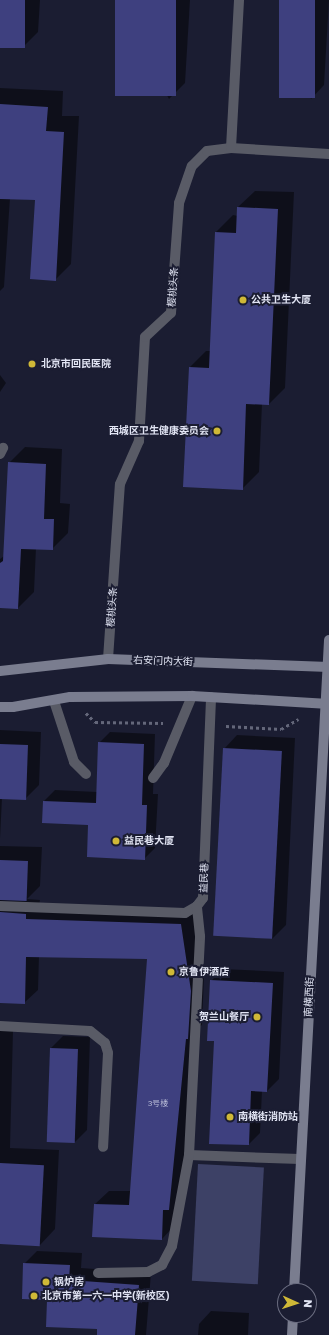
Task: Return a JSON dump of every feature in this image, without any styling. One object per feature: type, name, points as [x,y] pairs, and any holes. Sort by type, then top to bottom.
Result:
[{"type":"main road","name":"南横西街","points":[[294,1283],[300,1159],[328,703],[329,640]]},
{"type":"main road","name":"右安门内大街","points":[[0,671],[108,659],[328,667]]},
{"type":"main road","points":[[0,707],[54,701],[70,697],[192,696],[328,703]]},
{"type":"main road","points":[[292,1323],[292,1335]]},
{"type":"street","points":[[231,148],[239,0]]},
{"type":"street","name":"樱桃头条","points":[[108,659],[120,484],[139,441],[145,337],[171,313],[179,203],[192,166],[208,151],[231,148],[329,154]]},
{"type":"street","points":[[153,778],[164,763],[192,696]]},
{"type":"street","name":"益民巷","points":[[0,906],[185,913],[197,906],[203,898],[211,697]]},
{"type":"street","points":[[54,701],[74,762],[86,774]]},
{"type":"street","points":[[98,1273],[148,1272],[162,1265],[172,1246],[189,1155],[200,936],[197,906]]},
{"type":"street","points":[[0,1026],[90,1031],[105,1043],[108,1053],[103,1147]]},
{"type":"street","points":[[189,1155],[300,1159]]},
{"type":"shaded area","points":[[198,1164],[264,1167],[258,1284],[192,1281]]},
{"type":"building","points":[[0,0],[25,0],[25,48],[0,48]]},
{"type":"building","points":[[115,0],[176,0],[176,96],[115,96]]},
{"type":"building","points":[[279,0],[315,0],[315,98],[279,98]]},
{"type":"building","points":[[0,104],[48,107],[46,131],[64,132],[56,281],[30,279],[35,200],[0,199]]},
{"type":"building","name":"公共卫生大厦","points":[[237,207],[278,209],[269,405],[246,404],[243,490],[183,487],[189,367],[209,368],[215,232],[236,233]]},
{"type":"building","points":[[8,462],[46,464],[44,519],[54,519],[53,550],[21,549],[18,609],[0,608],[0,563],[3,561]]},
{"type":"building","points":[[98,742],[144,744],[142,805],[147,805],[145,860],[87,857],[88,825],[42,823],[43,801],[96,803]]},
{"type":"building","points":[[0,744],[28,745],[26,800],[0,799]]},
{"type":"building","points":[[223,748],[282,751],[272,939],[213,936]]},
{"type":"building","points":[[0,860],[28,861],[27,901],[0,900]]},
{"type":"building","points":[[0,912],[26,914],[26,919],[181,924],[191,991],[188,1039],[186,1039],[169,1210],[163,1210],[162,1240],[92,1237],[94,1204],[129,1205],[147,959],[26,957],[25,1004],[0,1003]]},
{"type":"building","points":[[210,980],[273,983],[267,1092],[251,1091],[249,1145],[209,1144],[214,1041],[207,1041]]},
{"type":"building","points":[[50,1048],[78,1049],[75,1143],[47,1142]]},
{"type":"building","points":[[0,1163],[44,1165],[40,1246],[0,1244]]},
{"type":"building","points":[[23,1263],[70,1265],[69,1280],[139,1285],[135,1335],[97,1335],[97,1329],[46,1327],[47,1300],[22,1299]]},
{"type":"place","name":"公共卫生大厦","points":[[243,300]]},
{"type":"place","name":"北京市回民医院","points":[[32,364]]},
{"type":"place","name":"西城区卫生健康委员会","points":[[217,431]]},
{"type":"place","name":"益民巷大厦","points":[[116,841]]},
{"type":"place","name":"京鲁伊酒店","points":[[171,972]]},
{"type":"place","name":"贺兰山餐厅","points":[[257,1017]]},
{"type":"place","name":"南横街消防站","points":[[230,1117]]},
{"type":"place","name":"锅炉房","points":[[46,1282]]},
{"type":"place","name":"北京市第一六一中学(新校区)","points":[[34,1296]]}]
